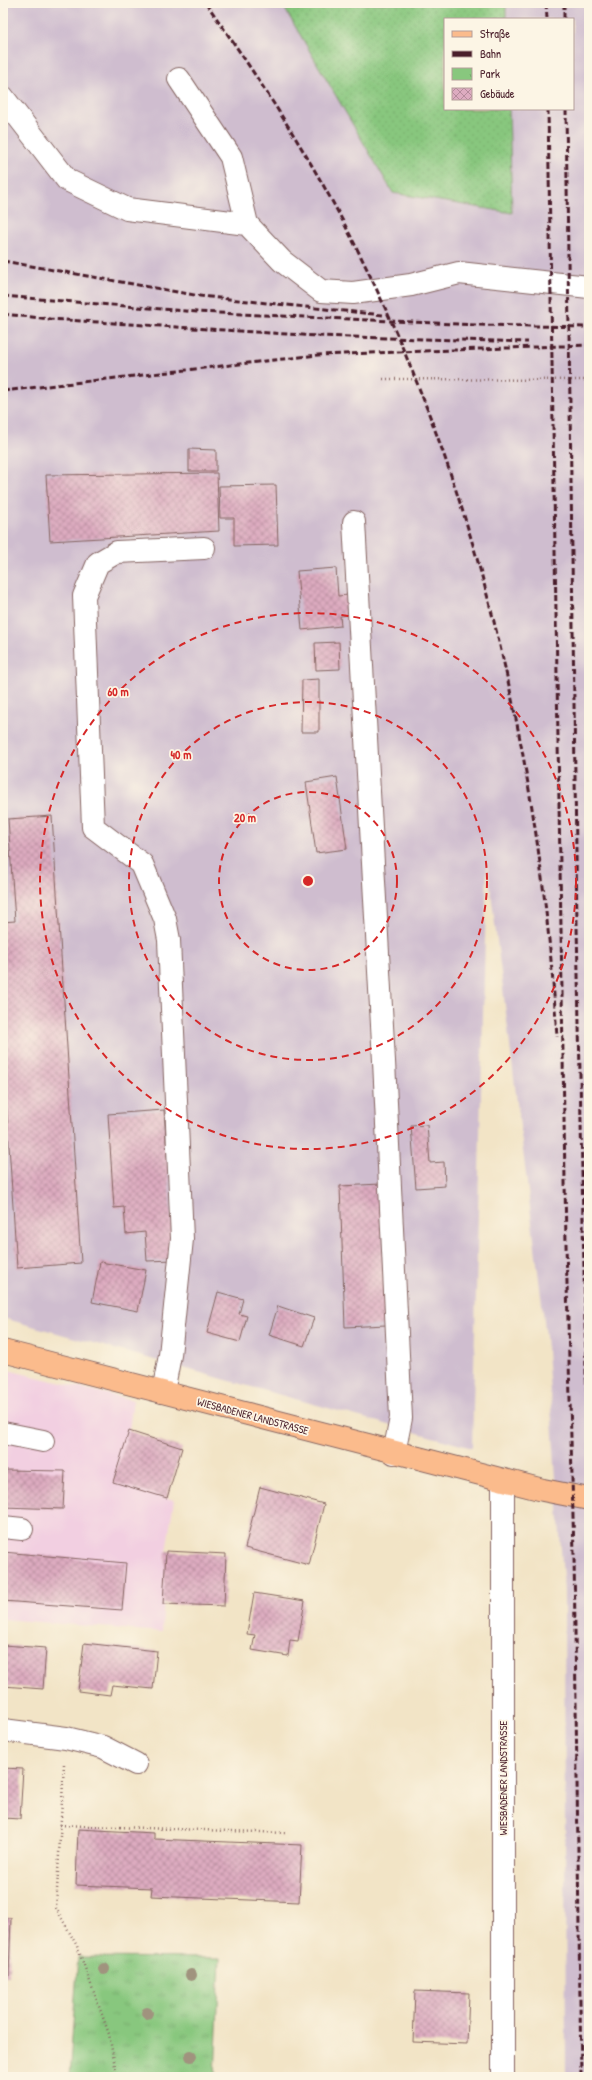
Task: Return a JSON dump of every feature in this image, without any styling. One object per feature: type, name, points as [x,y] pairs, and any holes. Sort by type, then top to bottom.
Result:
[{"type":"main road","name":"WIESBADENER LANDSTRASSE","points":[[3,1351],[394,1453],[543,1490],[589,1499]]},
{"type":"street","points":[[179,79],[231,157],[248,224],[282,261],[322,291],[353,293],[411,285],[459,273],[589,287]]},
{"type":"street","points":[[3,97],[67,180],[127,209],[248,224]]},
{"type":"street","points":[[354,522],[384,1054],[400,1410],[394,1453]]},
{"type":"street","points":[[163,1392],[170,1355],[182,1239],[169,940],[165,920],[142,864],[93,827],[84,596],[98,563],[117,552],[204,548]]},
{"type":"street","points":[[3,1433],[43,1441]]},
{"type":"street","name":"WIESBADENER LANDSTRASSE","points":[[503,1480],[504,2077]]},
{"type":"street","points":[[3,1730],[66,1738],[103,1747],[136,1764]]},
{"type":"path","points":[[383,379],[589,380]]},
{"type":"path","points":[[66,1738],[56,1908],[77,1946],[105,2021],[117,2077]]},
{"type":"path","points":[[60,1825],[287,1833]]},
{"type":"shaded area","points":[[3,3],[589,3],[589,2077],[566,2077],[564,1592],[546,1336],[487,860],[472,1448],[3,1318]]},
{"type":"shaded area","points":[[3,1369],[133,1400],[129,1431],[113,1482],[174,1500],[166,1552],[162,1632],[3,1619]]},
{"type":"green space","points":[[280,3],[506,3],[506,18],[444,18],[444,110],[509,110],[512,213],[393,193],[285,9]]},
{"type":"green space","points":[[78,1957],[220,1958],[215,2077],[69,2077]]},
{"type":"building","points":[[189,449],[216,450],[216,471],[189,471]]},
{"type":"building","points":[[217,473],[219,531],[50,541],[46,475]]},
{"type":"building","points":[[276,485],[278,545],[234,546],[234,518],[220,518],[219,486]]},
{"type":"building","points":[[336,568],[338,596],[348,595],[350,615],[340,616],[341,626],[302,630],[297,571]]},
{"type":"building","points":[[339,642],[340,669],[316,670],[315,643]]},
{"type":"building","points":[[319,679],[319,732],[301,732],[302,680]]},
{"type":"building","points":[[337,777],[347,849],[316,853],[306,782]]},
{"type":"building","points":[[52,816],[81,1263],[17,1268],[3,1053],[3,922],[15,921],[8,819]]},
{"type":"building","points":[[164,1110],[174,1260],[147,1261],[145,1232],[126,1234],[124,1207],[114,1208],[108,1114]]},
{"type":"building","points":[[427,1125],[430,1163],[444,1162],[445,1186],[416,1188],[411,1126]]},
{"type":"building","points":[[381,1184],[386,1325],[345,1327],[340,1186]]},
{"type":"building","points":[[100,1262],[146,1270],[138,1311],[92,1302]]},
{"type":"building","points":[[218,1292],[243,1299],[239,1314],[247,1316],[240,1342],[207,1333]]},
{"type":"building","points":[[278,1306],[314,1318],[304,1346],[269,1335]]},
{"type":"building","points":[[129,1431],[182,1448],[167,1498],[113,1482]]},
{"type":"building","points":[[3,1470],[65,1471],[63,1509],[3,1507]]},
{"type":"building","points":[[260,1487],[324,1504],[309,1565],[245,1548]]},
{"type":"building","points":[[166,1551],[226,1554],[224,1606],[163,1604]]},
{"type":"building","points":[[3,1552],[126,1563],[122,1610],[3,1601]]},
{"type":"building","points":[[254,1593],[305,1601],[298,1641],[290,1640],[288,1656],[252,1650],[255,1635],[247,1634]]},
{"type":"building","points":[[84,1643],[157,1651],[153,1689],[112,1685],[110,1695],[78,1691]]},
{"type":"building","points":[[3,1645],[46,1648],[43,1689],[3,1686]]},
{"type":"building","points":[[3,1768],[23,1769],[20,1819],[3,1818]]},
{"type":"building","points":[[78,1829],[154,1833],[154,1839],[302,1845],[299,1902],[151,1896],[152,1888],[76,1885]]},
{"type":"building","points":[[3,1918],[11,1918],[9,1976],[3,1976]]},
{"type":"building","points":[[415,1991],[469,1993],[467,2044],[413,2042]]},
{"type":"railway","points":[[206,3],[244,58],[298,142],[347,229],[393,325],[432,422],[466,521],[494,622],[517,724],[535,827],[548,931],[557,1037]]},
{"type":"railway","points":[[546,3],[547,18]]},
{"type":"railway","points":[[564,3],[564,18]]},
{"type":"railway","points":[[548,110],[566,1244],[574,1555],[581,2077]]},
{"type":"railway","points":[[566,110],[577,925],[589,1517]]},
{"type":"railway","points":[[3,261],[200,296],[383,315]]},
{"type":"railway","points":[[3,296],[197,312],[477,325],[589,327]]},
{"type":"railway","points":[[3,314],[50,319],[318,336],[528,342]]},
{"type":"railway","points":[[3,391],[318,355],[589,345]]}]
